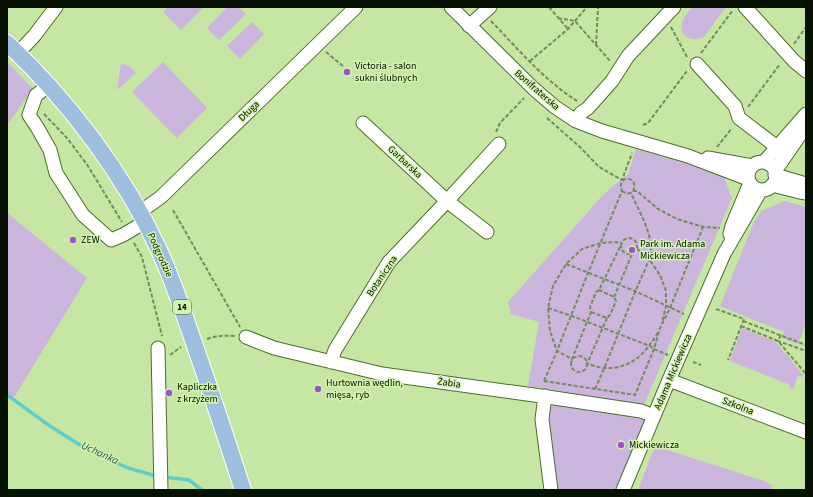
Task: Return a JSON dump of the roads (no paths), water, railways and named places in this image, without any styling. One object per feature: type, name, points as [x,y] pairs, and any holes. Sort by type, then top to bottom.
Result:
[{"type":"main road","name":"Podgrodzie","points":[[12,48],[49,86],[79,122],[103,154],[143,217],[178,294],[243,490]]},
{"type":"street","points":[[12,48],[34,36],[56,7]]},
{"type":"street","name":"Długa","points":[[49,86],[36,95],[29,115],[50,150],[56,173],[83,215],[111,240],[128,232],[161,197],[356,7]]},
{"type":"street","name":"Bonifraterska","points":[[451,7],[534,89],[555,107],[576,120],[602,131],[763,180]]},
{"type":"street","points":[[576,120],[612,81],[628,56],[674,7]]},
{"type":"street","points":[[745,7],[794,62],[806,71]]},
{"type":"street","points":[[469,26],[486,10]]},
{"type":"street","points":[[693,61],[735,106],[739,118],[777,147]]},
{"type":"street","points":[[806,114],[777,147],[749,170],[748,174],[806,193]]},
{"type":"street","name":"Garbarska","points":[[363,123],[447,201]]},
{"type":"street","points":[[763,180],[800,135],[806,125]]},
{"type":"street","name":"Botaniczna","points":[[331,362],[335,350],[389,262],[499,144]]},
{"type":"street","name":"Bonifraterska","points":[[688,156],[758,164]]},
{"type":"street","points":[[758,164],[768,164],[772,167],[763,180]]},
{"type":"street","points":[[763,180],[806,184]]},
{"type":"street","name":"Adama Mickiewicza","points":[[623,490],[724,254],[732,226],[763,180]]},
{"type":"street","points":[[447,201],[487,232]]},
{"type":"street","name":"Żabia","points":[[246,337],[274,348],[382,374],[641,411],[654,416]]},
{"type":"street","points":[[160,343],[160,457],[162,490]]},
{"type":"street","name":"Szkolna","points":[[669,380],[806,432]]},
{"type":"street","points":[[543,396],[542,419],[551,490]]},
{"type":"waterway","name":"Uchanka","points":[[7,395],[50,426],[88,450],[128,468],[156,476],[189,480],[202,490]]},
{"type":"place","name":"Victoria - salon sukni ślubnych","points":[[347,72]]},
{"type":"place","name":"ZEW","points":[[73,240]]},
{"type":"place","name":"Park im. Adama Mickiewicza","points":[[632,250]]},
{"type":"place","name":"Hurtownia wędlin, mięsa, ryb","points":[[318,389]]},
{"type":"place","name":"Kapliczka z krzyżem","points":[[169,393]]},
{"type":"place","name":"Mickiewicza","points":[[621,445]]}]
